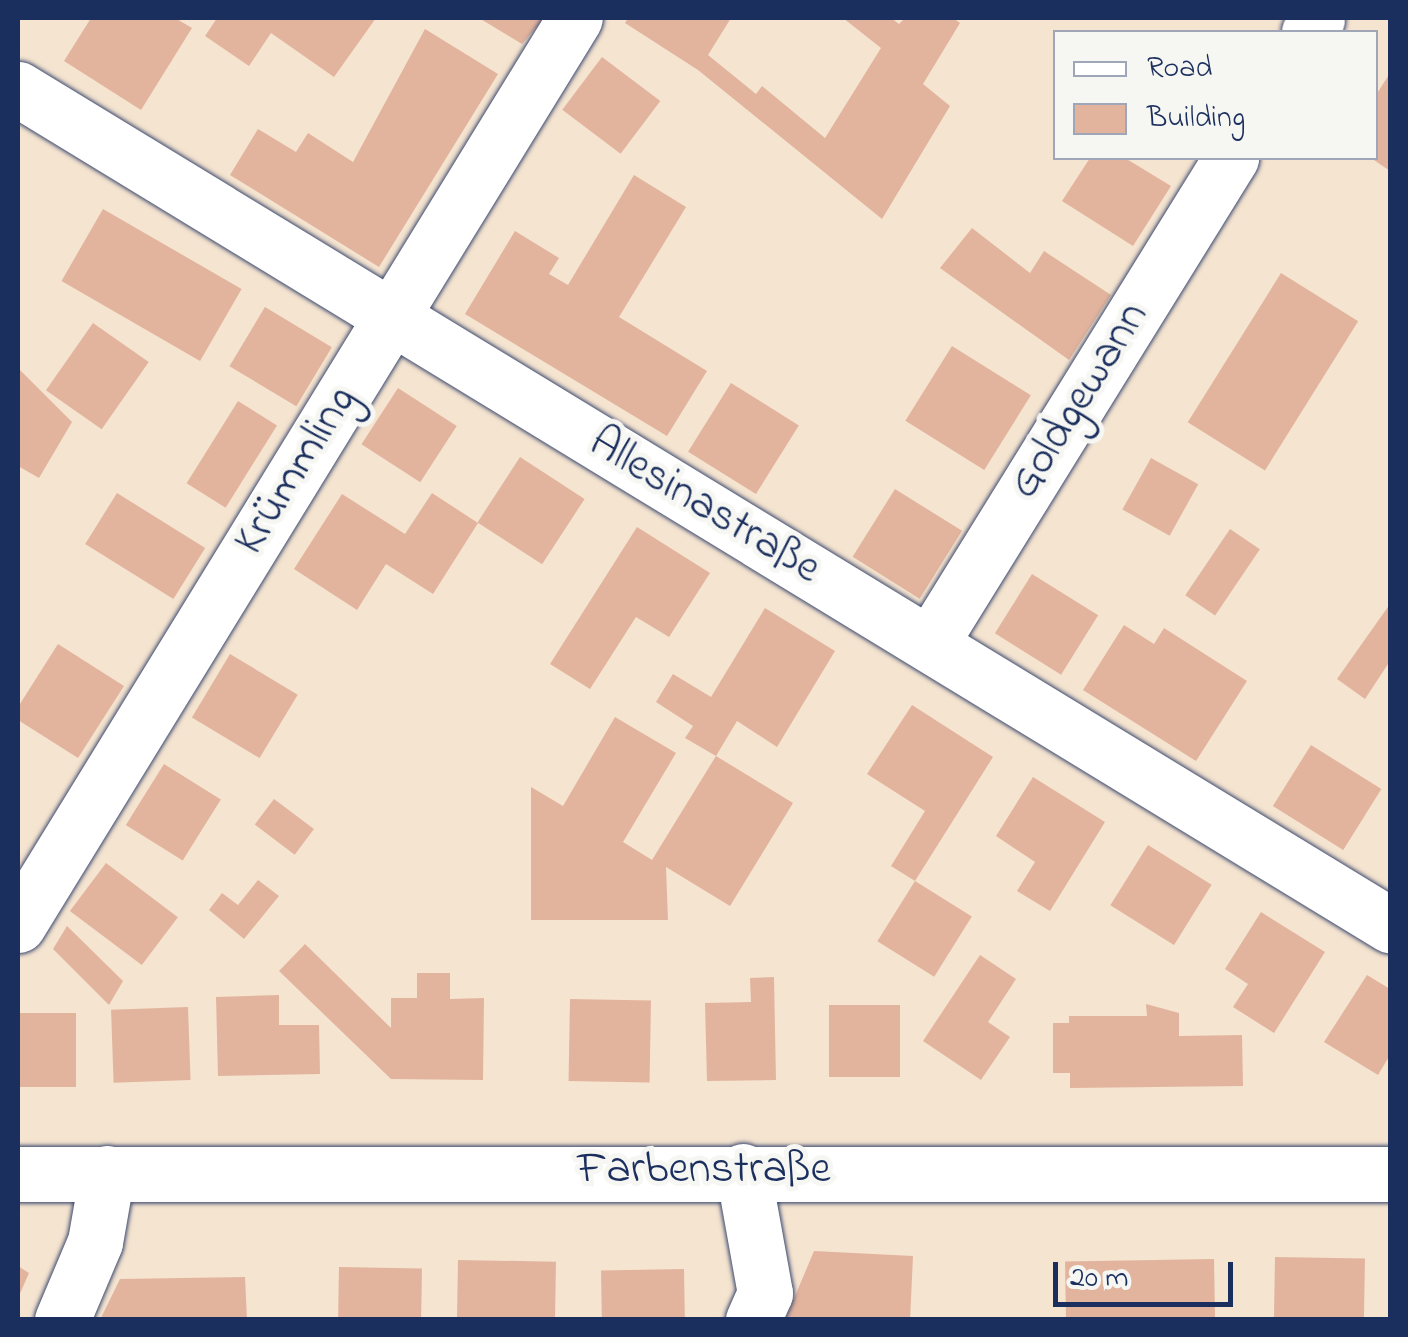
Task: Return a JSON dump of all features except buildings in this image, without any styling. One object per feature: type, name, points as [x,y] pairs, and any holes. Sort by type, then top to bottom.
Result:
[{"type":"street","name":"Krümmling","points":[[18,925],[576,18]]},
{"type":"street","name":"Allesinastraße","points":[[18,90],[1390,925]]},
{"type":"street","name":"Goldgewann","points":[[930,644],[1230,160]]},
{"type":"street","points":[[743,1171],[765,1293],[753,1320]]},
{"type":"street","points":[[62,1320],[95,1242],[107,1173]]},
{"type":"street","name":"Farbenstraße","points":[[18,1174],[1390,1174]]}]
